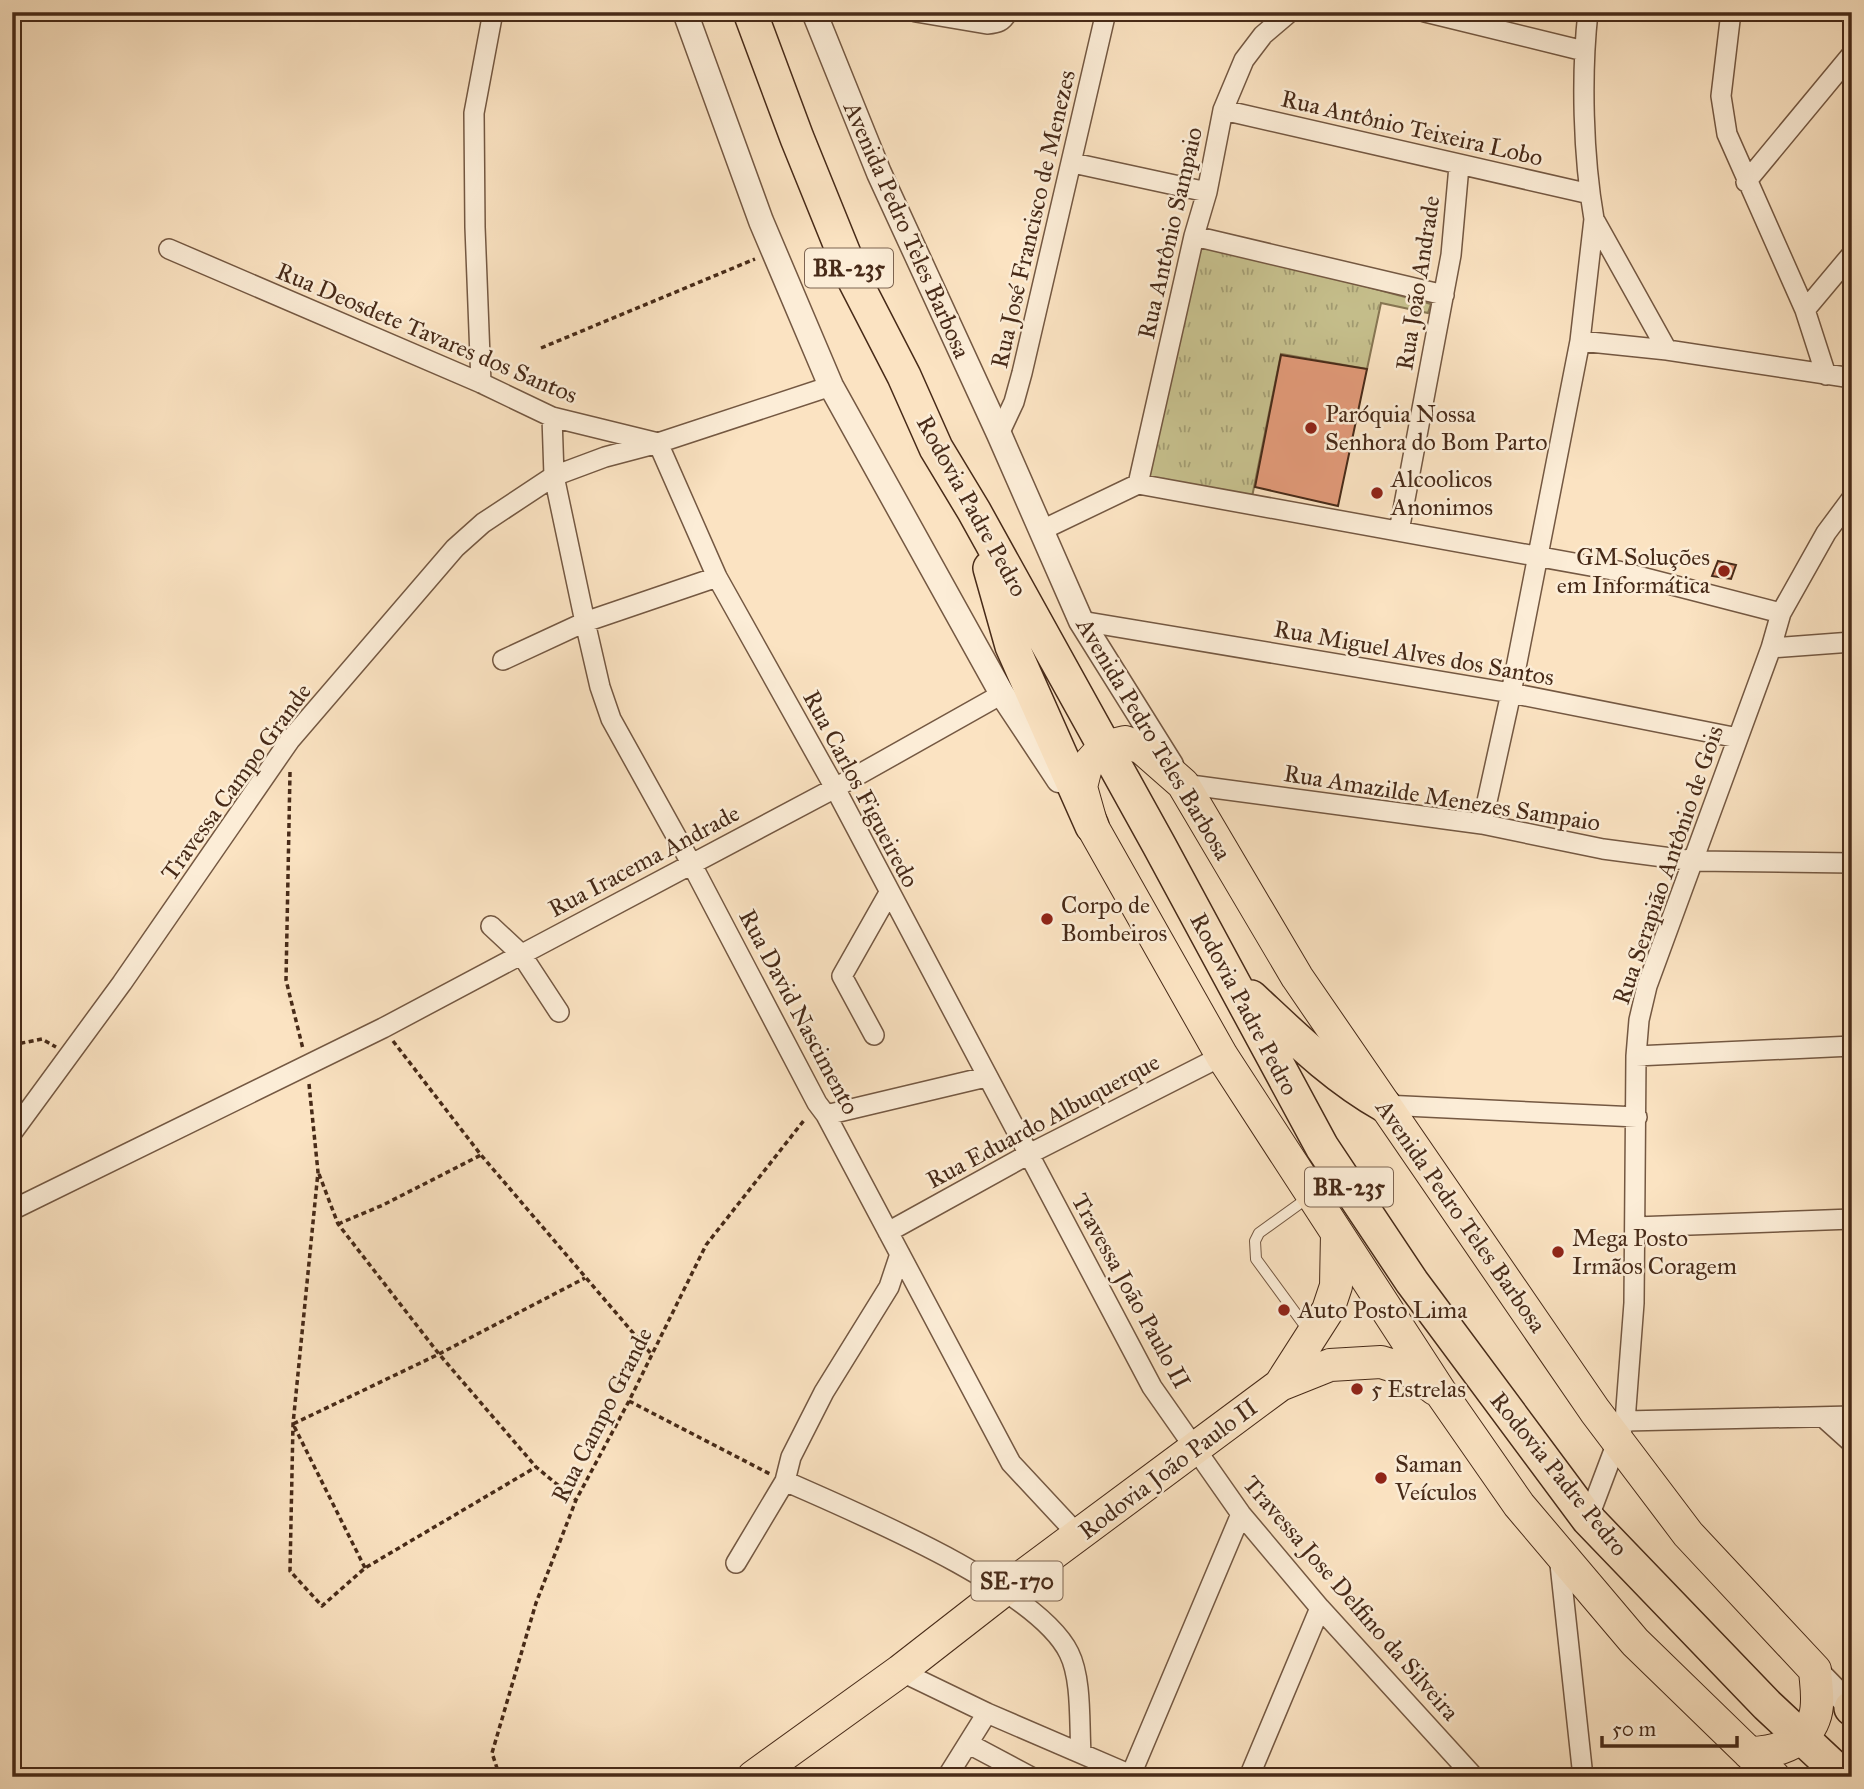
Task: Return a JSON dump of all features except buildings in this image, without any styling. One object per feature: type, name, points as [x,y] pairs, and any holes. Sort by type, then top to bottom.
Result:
[{"type":"highway","name":"Rodovia Padre Pedro","points":[[750,12],[855,281],[904,376],[936,448],[974,512],[1329,1158],[1412,1282],[1588,1519],[1801,1738],[1844,1777]]},
{"type":"highway","points":[[974,512],[1012,646],[1092,826]]},
{"type":"highway","points":[[1230,977],[1312,1054],[1355,1088],[1384,1105]]},
{"type":"main road","points":[[1183,784],[1142,748],[1125,742],[1104,747],[1086,766],[1082,786],[1092,826],[1222,1056],[1441,1393],[1519,1505],[1635,1642],[1774,1777]]},
{"type":"main road","name":"Avenida Pedro Teles Barbosa","points":[[1183,784],[1297,977],[1595,1411],[1622,1430],[1688,1534],[1815,1670]]},
{"type":"main road","name":"Rodovia João Paulo II","points":[[753,1777],[900,1671],[1004,1590],[1280,1385],[1328,1310],[1335,1286],[1337,1233]]},
{"type":"main road","points":[[1280,1385],[1331,1365],[1381,1362],[1413,1372],[1441,1393]]},
{"type":"main road","points":[[1749,1753],[1767,1753],[1801,1738],[1814,1720],[1817,1700],[1815,1670]]},
{"type":"street","points":[[481,383],[474,113],[493,12]]},
{"type":"street","points":[[685,12],[774,251],[831,386],[1002,694],[1092,826]]},
{"type":"street","name":"Avenida Pedro Teles Barbosa","points":[[814,12],[879,173],[1082,621],[1183,784]]},
{"type":"street","points":[[916,12],[987,24],[998,23],[1008,12]]},
{"type":"street","name":"Rua José Francisco de Menezes","points":[[999,434],[1014,402],[1022,373],[1106,12]]},
{"type":"street","name":"Rua Antônio Sampaio","points":[[1138,484],[1194,236],[1207,192],[1223,110],[1244,60],[1263,35],[1290,12]]},
{"type":"street","points":[[1425,12],[1447,15],[1584,51]]},
{"type":"street","points":[[1482,824],[1511,692],[1580,341],[1594,219],[1590,194],[1584,51],[1588,12]]},
{"type":"street","points":[[1731,12],[1721,96],[1727,134],[1805,310],[1826,374]]},
{"type":"street","points":[[1746,181],[1852,54]]},
{"type":"street","name":"Rua Antônio Teixeira Lobo","points":[[1223,110],[1590,194]]},
{"type":"street","points":[[1073,163],[1207,192]]},
{"type":"street","name":"Rua João Andrade","points":[[1399,531],[1451,256],[1459,166]]},
{"type":"street","points":[[1594,219],[1667,350]]},
{"type":"street","points":[[1194,236],[1444,295]]},
{"type":"street","name":"Rua Deosdete Tavares dos Santos","points":[[169,249],[481,383],[552,417],[658,443]]},
{"type":"street","points":[[1805,310],[1852,254]]},
{"type":"street","points":[[1580,341],[1667,350],[1852,378]]},
{"type":"street","points":[[658,443],[831,386]]},
{"type":"street","points":[[552,417],[554,476]]},
{"type":"street","name":"Travessa Campo Grande","points":[[12,1133],[70,1055],[290,740],[455,548],[483,523],[554,476],[605,457],[658,443]]},
{"type":"street","name":"Rua Carlos Figueiredo","points":[[658,443],[717,577],[835,788],[1029,1154]]},
{"type":"street","name":"Rua David Nascimento","points":[[554,476],[584,622],[611,719],[691,863],[1011,1464],[1079,1536]]},
{"type":"street","points":[[1040,531],[1138,484],[1618,571],[1781,613]]},
{"type":"street","name":"Rua Serapião Antônio de Gois","points":[[1588,1519],[1622,1430],[1634,1303],[1636,1056],[1639,1020],[1647,986],[1771,648],[1781,613],[1826,533],[1852,498]]},
{"type":"street","points":[[503,660],[584,622],[717,577]]},
{"type":"street","name":"Rua Miguel Alves dos Santos","points":[[1082,621],[1511,692],[1738,738]]},
{"type":"street","points":[[1771,648],[1852,642]]},
{"type":"street","name":"Rua Iracema Andrade","points":[[12,1210],[383,1028],[835,788],[1002,694]]},
{"type":"street","name":"Rua Amazilde Menezes Sampaio","points":[[1183,784],[1482,824],[1602,849],[1694,861],[1852,863]]},
{"type":"street","points":[[874,1035],[842,976],[889,893]]},
{"type":"street","points":[[491,926],[522,954],[559,1012]]},
{"type":"street","points":[[1636,1056],[1852,1046]]},
{"type":"street","name":"Rua Eduardo Albuquerque","points":[[888,1232],[1029,1154],[1222,1056]]},
{"type":"street","points":[[822,1109],[986,1077]]},
{"type":"street","points":[[1384,1105],[1637,1117]]},
{"type":"street","name":"Travessa João Paulo II","points":[[1029,1154],[1152,1387],[1195,1447]]},
{"type":"street","points":[[1635,1227],[1852,1219]]},
{"type":"street","points":[[736,1563],[785,1481],[787,1465],[824,1392],[889,1287],[900,1254]]},
{"type":"street","points":[[1622,1430],[1852,1416]]},
{"type":"street","points":[[1823,1417],[1852,1443]]},
{"type":"street","name":"Travessa Jose Delfino da Silveira","points":[[1195,1447],[1241,1514],[1321,1608],[1474,1777]]},
{"type":"street","points":[[785,1481],[898,1532],[1004,1590],[1055,1631],[1069,1651],[1076,1668],[1081,1753]]},
{"type":"street","points":[[900,1671],[987,1713],[1131,1776],[1241,1514]]},
{"type":"street","points":[[1558,1549],[1583,1777]]},
{"type":"street","points":[[1249,1777],[1321,1608]]},
{"type":"street","points":[[1815,1670],[1851,1708]]},
{"type":"street","points":[[947,1777],[987,1713]]},
{"type":"street","points":[[969,1744],[1031,1777]]},
{"type":"lane","points":[[1312,1194],[1259,1233],[1254,1250],[1256,1259],[1312,1336]]},
{"type":"path","points":[[541,348],[774,251]]},
{"type":"path","points":[[290,740],[286,981],[307,1066],[318,1172],[293,1424],[290,1571],[322,1606],[365,1568],[537,1467]]},
{"type":"path","points":[[383,1028],[481,1155],[652,1354]]},
{"type":"path","points":[[12,1045],[42,1039],[70,1055]]},
{"type":"path","name":"Rua Campo Grande","points":[[500,1777],[492,1754],[536,1603],[576,1500],[629,1401],[706,1245],[744,1194],[822,1109]]},
{"type":"path","points":[[338,1224],[383,1205],[481,1155]]},
{"type":"path","points":[[318,1172],[338,1224],[439,1354],[537,1467],[576,1500]]},
{"type":"path","points":[[293,1424],[439,1354],[585,1279]]},
{"type":"path","points":[[629,1401],[785,1481]]},
{"type":"path","points":[[293,1424],[365,1568]]},
{"type":"green space","points":[[1194,240],[1431,304],[1428,313],[1381,303],[1367,369],[1281,354],[1252,497],[1147,480]]},
{"type":"place","name":"Paróquia Nossa Senhora do Bom Parto","points":[[1311,428]]},
{"type":"place","name":"Alcoolicos Anonimos","points":[[1377,493]]},
{"type":"place","name":"GM Soluções em Informática","points":[[1724,571]]},
{"type":"place","name":"Corpo de Bombeiros","points":[[1047,919]]},
{"type":"place","name":"Mega Posto Irmãos Coragem","points":[[1558,1252]]},
{"type":"place","name":"Auto Posto Lima","points":[[1284,1310]]},
{"type":"place","name":"5 Estrelas","points":[[1357,1389]]},
{"type":"place","name":"Saman Veículos","points":[[1381,1478]]}]
